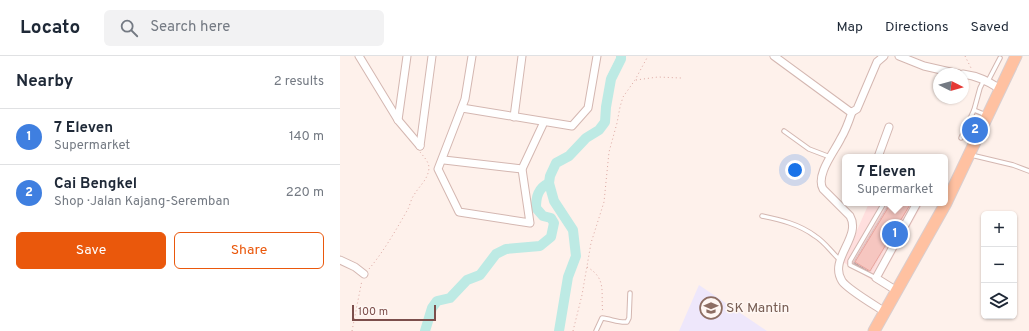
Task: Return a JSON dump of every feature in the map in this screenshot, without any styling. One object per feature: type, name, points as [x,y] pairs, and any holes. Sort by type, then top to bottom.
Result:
[{"type":"main road","points":[[948,197],[1017,57]]},
{"type":"main road","points":[[877,330],[943,206]]},
{"type":"street","points":[[398,120],[407,56]]},
{"type":"street","points":[[420,146],[432,56]]},
{"type":"street","points":[[472,56],[465,99],[438,169],[459,212],[530,223],[522,169],[544,122]]},
{"type":"street","points":[[514,117],[522,56]]},
{"type":"street","points":[[462,108],[572,126],[588,108],[597,56]]},
{"type":"street","points":[[774,56],[848,111],[852,112]]},
{"type":"street","points":[[884,56],[878,62],[857,109],[852,112],[841,138],[830,157],[821,180],[821,185],[853,221],[852,233],[840,260],[840,276],[842,282],[886,312]]},
{"type":"street","points":[[899,56],[933,68]]},
{"type":"street","points":[[360,57],[398,120],[420,146]]},
{"type":"street","points":[[969,75],[986,80],[1000,89]]},
{"type":"street","points":[[879,154],[889,127]]},
{"type":"street","points":[[444,160],[522,169]]},
{"type":"street","points":[[897,291],[876,278],[915,206]]},
{"type":"street","points":[[340,260],[355,267],[364,274]]},
{"type":"lane","points":[[961,138],[974,110],[980,88],[1000,58]]},
{"type":"lane","points":[[974,110],[987,116]]},
{"type":"lane","points":[[784,131],[809,148],[830,157]]},
{"type":"lane","points":[[964,131],[977,137]]},
{"type":"lane","points":[[968,154],[1013,165],[1029,171]]},
{"type":"lane","points":[[876,278],[850,265],[850,261],[882,206]]},
{"type":"lane","points":[[762,216],[782,220],[806,230],[816,236],[840,260]]},
{"type":"lane","points":[[596,331],[602,318],[615,320],[621,323],[627,322],[629,318],[630,293]]},
{"type":"path","points":[[573,331],[582,295],[591,243],[604,202],[609,152],[620,107],[623,97],[635,80],[648,56]]},
{"type":"path","points":[[965,56],[975,76]]},
{"type":"path","points":[[635,80],[658,77],[682,78]]},
{"type":"path","points":[[352,331],[360,285],[364,274],[382,252],[408,208],[413,195],[427,177],[429,171],[428,163],[420,152],[420,146]]},
{"type":"path","points":[[586,266],[599,278],[602,287],[602,318]]},
{"type":"shaded area","points":[[868,206],[921,206],[878,284],[843,262]]},
{"type":"shaded area","name":"SK Mantin","points":[[699,285],[767,331],[679,331]]},
{"type":"building","points":[[889,206],[909,206],[870,271],[855,262]]},
{"type":"waterway","points":[[559,331],[568,277],[576,256],[573,230],[554,201],[549,183],[550,176],[556,163],[569,156],[586,138],[599,130],[605,122],[611,79],[621,56]]},
{"type":"waterway","points":[[425,331],[432,308],[437,301],[450,298],[467,280],[480,275],[496,254],[506,249],[540,246],[551,237],[554,223],[551,218],[543,216],[536,208],[538,193],[542,187],[549,183]]},
{"type":"place","name":"Cai Bengkel","points":[[975,130]]},
{"type":"place","name":"7 Eleven","points":[[895,234]]},
{"type":"place","name":"SK Mantin","points":[[711,308]]}]
